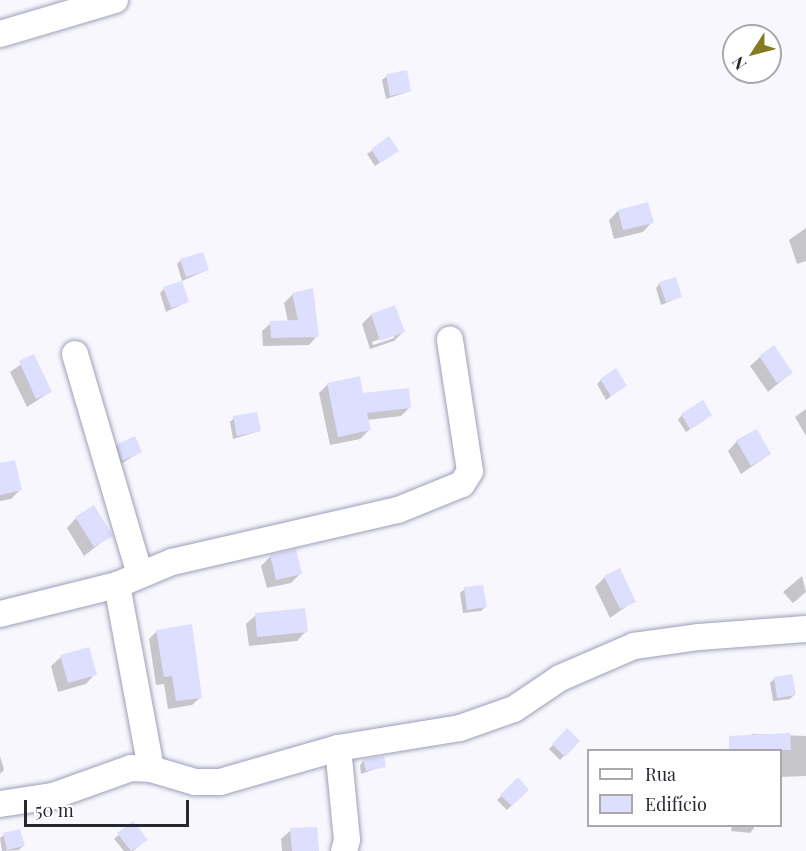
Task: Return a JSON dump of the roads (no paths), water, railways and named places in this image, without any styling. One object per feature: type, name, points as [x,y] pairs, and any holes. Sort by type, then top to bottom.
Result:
[{"type":"street","points":[[0,34],[115,0]]},
{"type":"street","points":[[0,614],[128,580],[172,562],[398,510],[462,484],[470,471],[450,340]]},
{"type":"street","points":[[75,354],[128,580],[151,769]]},
{"type":"street","points":[[0,804],[53,796],[131,768],[151,769],[195,782],[220,782],[338,748],[460,728],[503,713],[560,678],[634,646],[699,637],[806,629]]},
{"type":"street","points":[[338,748],[347,840],[344,851]]}]
